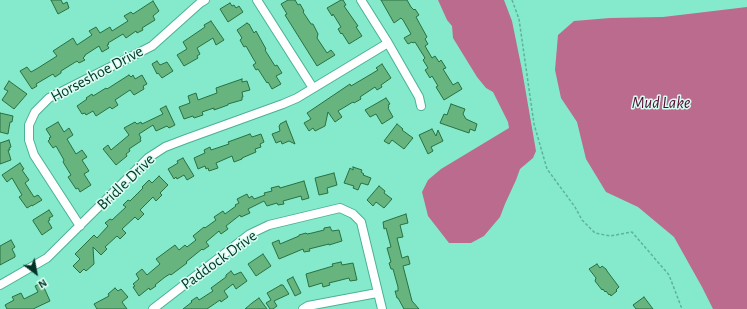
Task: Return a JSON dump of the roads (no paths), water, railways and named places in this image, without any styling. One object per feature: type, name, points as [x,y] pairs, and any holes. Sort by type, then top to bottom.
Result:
[{"type":"street","name":"Horseshoe Drive","points":[[80,226],[34,154],[29,140],[29,125],[35,112],[49,98],[152,46],[205,0]]},
{"type":"street","points":[[257,0],[313,88],[388,43]]},
{"type":"street","points":[[361,0],[419,97],[421,106]]},
{"type":"street","name":"Bridle Drive","points":[[0,285],[47,258],[148,158],[165,147],[186,138],[284,104],[313,88]]},
{"type":"street","name":"Paddock Drive","points":[[153,309],[250,234],[269,225],[340,208],[353,214],[361,222],[382,309]]},
{"type":"street","points":[[303,309],[308,306],[377,293]]},
{"type":"water","points":[[438,0],[504,0],[512,21],[536,151],[533,158],[520,169],[500,217],[484,236],[471,243],[449,243],[428,216],[422,192],[428,180],[441,169],[509,128],[508,122],[493,92],[486,88],[477,77],[453,38],[452,26],[447,20]]},
{"type":"water","name":"Mud Lake","points":[[747,7],[747,309],[713,309],[674,237],[638,207],[606,192],[586,159],[577,122],[561,98],[555,70],[558,35],[574,21],[610,18],[663,17]]}]
